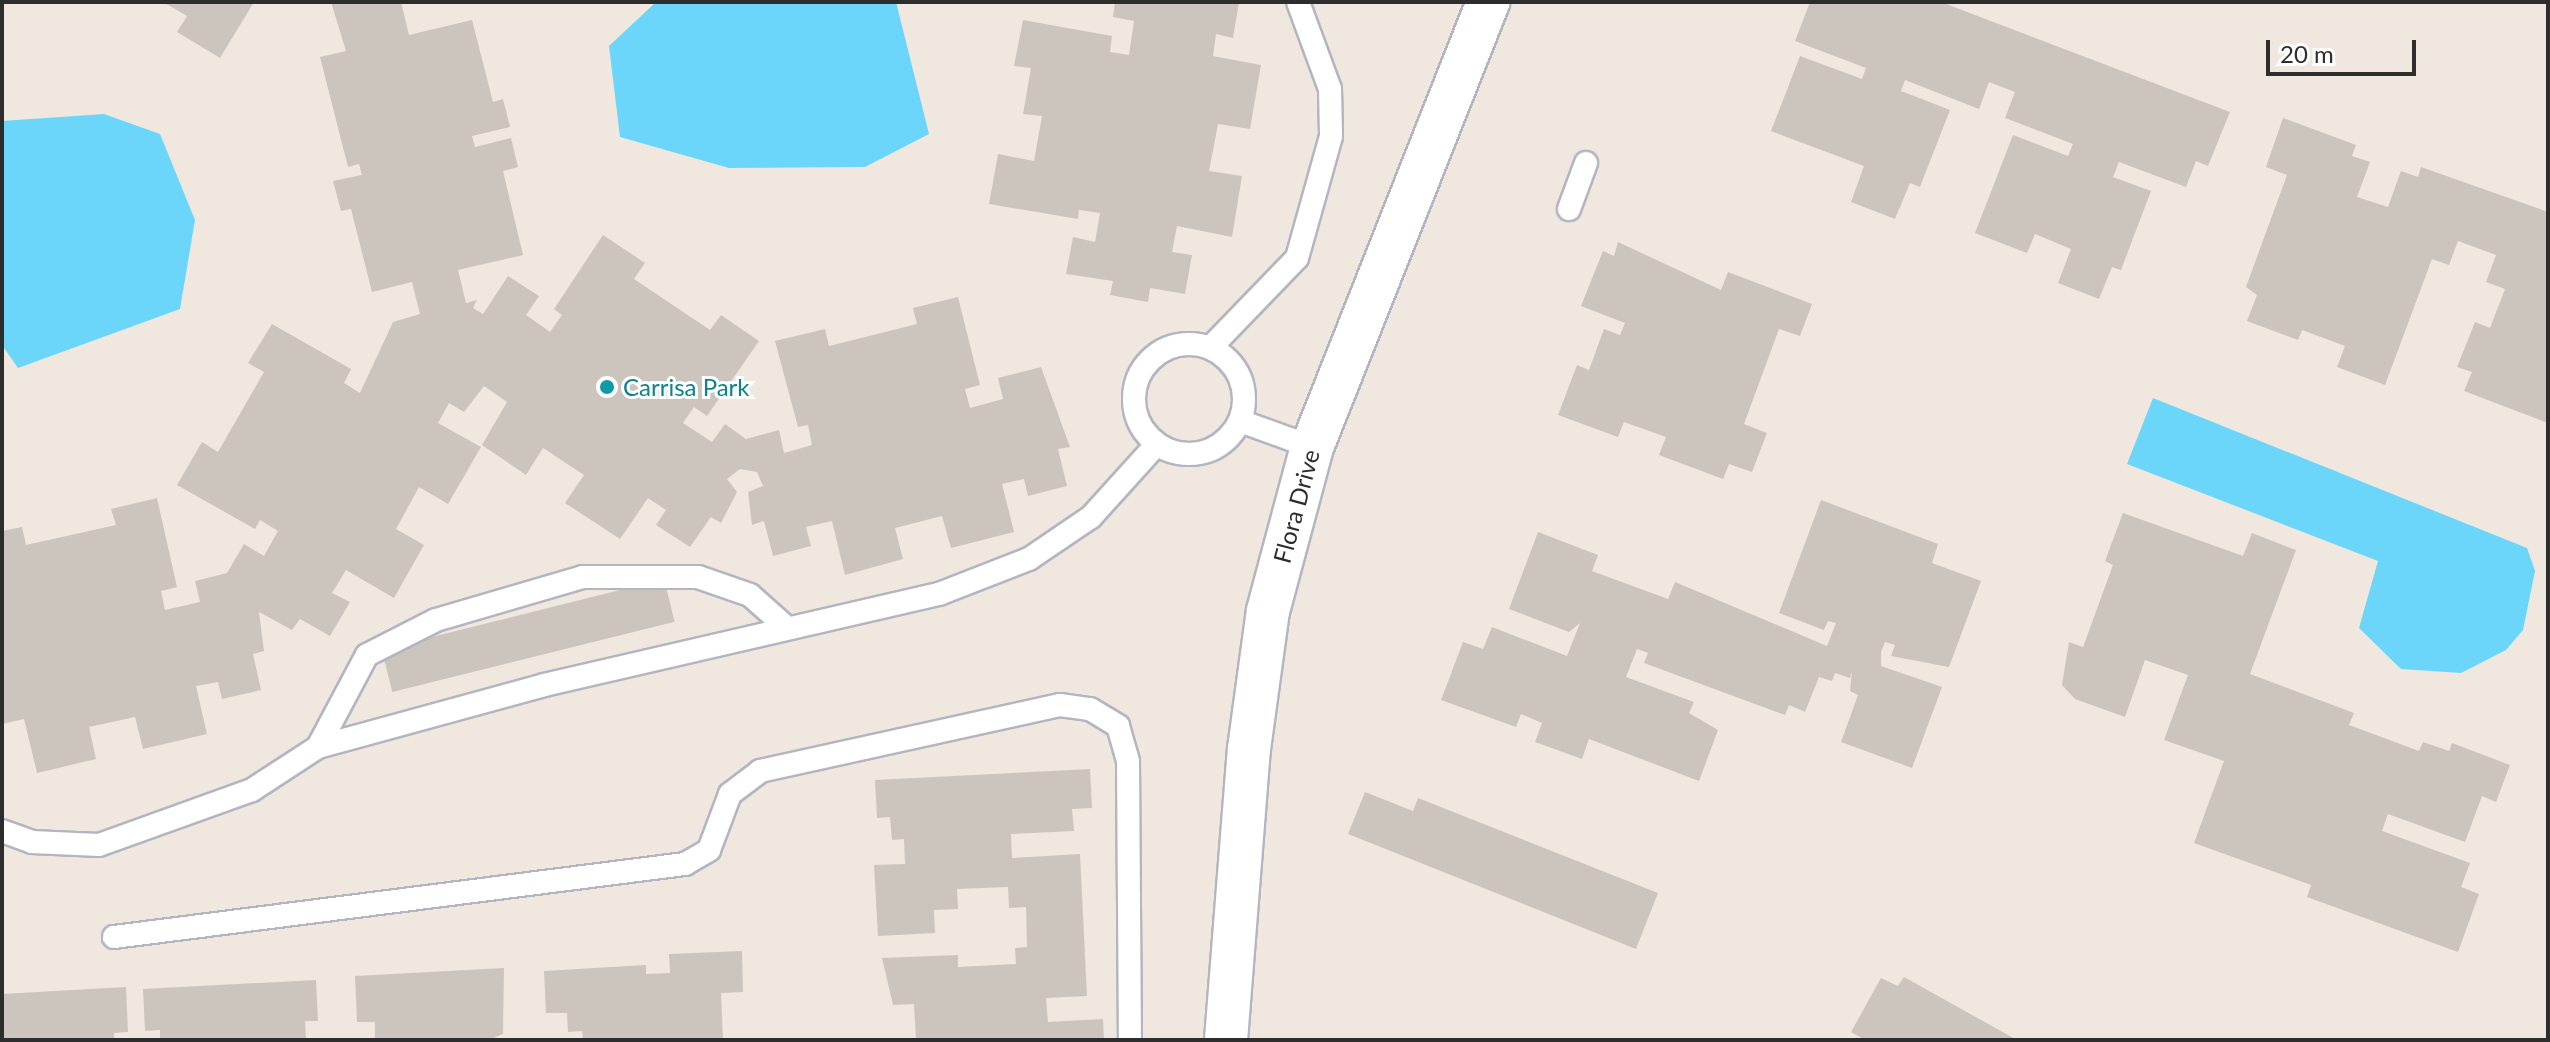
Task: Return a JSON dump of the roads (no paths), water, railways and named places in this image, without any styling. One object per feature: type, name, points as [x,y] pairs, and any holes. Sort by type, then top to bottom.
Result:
[{"type":"street","name":"Flora Drive","points":[[1226,1040],[1249,749],[1268,611],[1312,447],[1488,2]]},
{"type":"lane","points":[[1210,348],[1297,258],[1331,136],[1330,89],[1298,2]]},
{"type":"lane","points":[[1569,209],[1586,163]]},
{"type":"lane","points":[[1187,344],[1210,348],[1240,378],[1240,421],[1226,441],[1204,452],[1180,454],[1156,445],[1133,406],[1146,363],[1187,344]]},
{"type":"lane","points":[[1240,421],[1312,447]]},
{"type":"lane","points":[[2,831],[32,842],[99,845],[252,790],[318,747],[786,627],[939,594],[1029,559],[1091,517],[1156,445]]},
{"type":"lane","points":[[318,747],[367,655],[436,620],[583,577],[698,577],[750,595],[786,627]]},
{"type":"lane","points":[[114,937],[685,864],[709,850],[730,794],[760,771],[1060,705],[1090,709],[1118,726],[1128,762],[1130,1040]]},
{"type":"water","points":[[656,2],[896,2],[929,134],[865,167],[729,168],[620,137],[609,46]]},
{"type":"water","points":[[104,114],[160,134],[195,220],[180,309],[18,368],[2,345],[2,121]]},
{"type":"water","points":[[2153,398],[2527,548],[2535,571],[2523,630],[2506,650],[2461,673],[2401,669],[2359,628],[2378,561],[2127,464]]},
{"type":"place","name":"Carrisa Park","points":[[607,387]]}]
